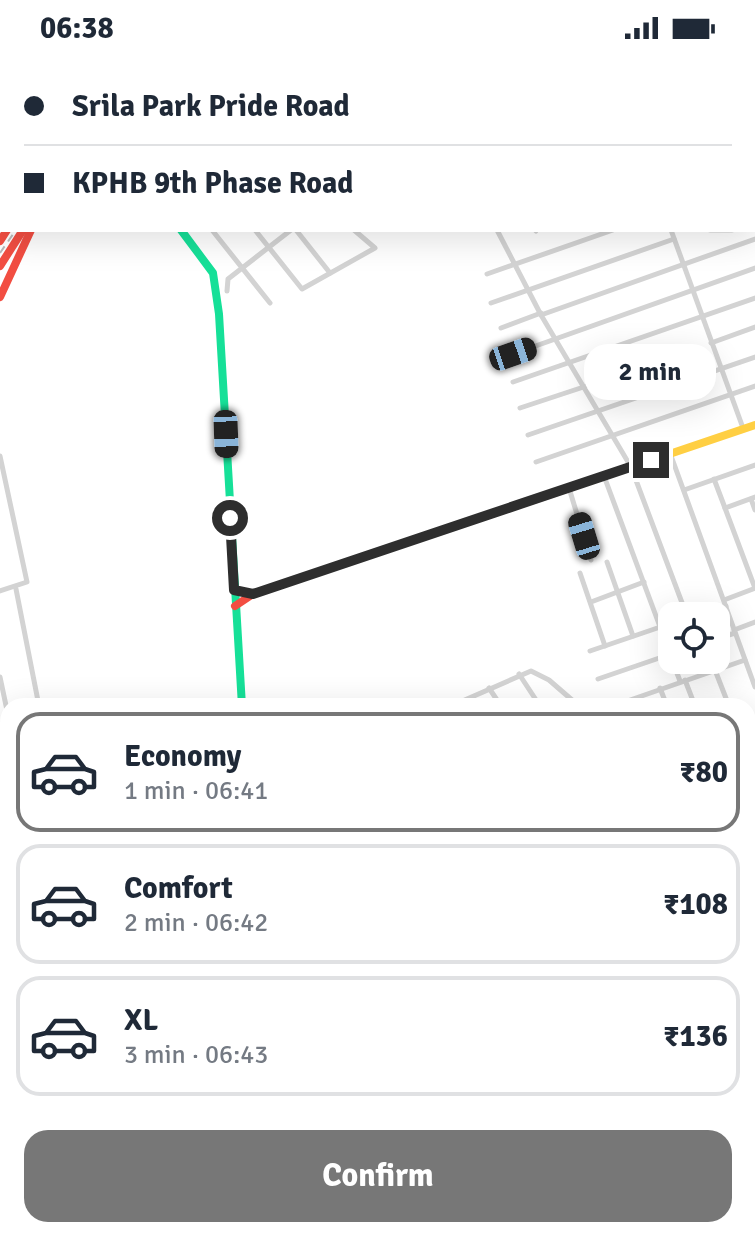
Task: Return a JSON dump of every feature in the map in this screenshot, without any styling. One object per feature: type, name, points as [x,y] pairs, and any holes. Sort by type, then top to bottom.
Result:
[{"type":"main road","points":[[0,266],[22,232]]},
{"type":"main road","points":[[0,297],[20,260],[30,232]]},
{"type":"main road","points":[[182,232],[213,273],[241,698]]},
{"type":"main road","points":[[235,606],[253,594],[755,425]]},
{"type":"main road","points":[[234,590],[253,594]]},
{"type":"street","points":[[214,232],[270,303]]},
{"type":"street","points":[[257,232],[302,289],[375,248],[356,232]]},
{"type":"street","points":[[227,291],[228,279],[291,232]]},
{"type":"street","points":[[296,232],[330,273]]},
{"type":"street","points":[[498,232],[541,314],[615,434],[631,467],[682,602]]},
{"type":"street","points":[[487,274],[607,232]]},
{"type":"street","points":[[672,232],[743,428]]},
{"type":"street","points":[[491,303],[674,239]]},
{"type":"street","points":[[501,328],[755,239]]},
{"type":"street","points":[[513,354],[755,268]]},
{"type":"street","points":[[513,382],[755,298]]},
{"type":"street","points":[[711,343],[755,327]]},
{"type":"street","points":[[528,435],[755,357]]},
{"type":"street","points":[[520,408],[629,372]]},
{"type":"street","points":[[536,462],[755,386]]},
{"type":"street","points":[[670,453],[725,602]]},
{"type":"street","points":[[0,456],[27,578],[25,586],[0,591]]},
{"type":"street","points":[[684,490],[755,465]]},
{"type":"street","points":[[604,476],[658,619]]},
{"type":"street","points":[[714,479],[754,588],[727,602]]},
{"type":"street","points":[[569,488],[591,560]]},
{"type":"street","points":[[725,508],[753,498],[755,510]]},
{"type":"street","points":[[607,562],[633,636]]},
{"type":"street","points":[[580,573],[605,646]]},
{"type":"street","points":[[591,602],[644,582]]},
{"type":"street","points":[[16,589],[37,698]]},
{"type":"street","points":[[730,617],[755,687]]},
{"type":"street","points":[[730,633],[755,622]]},
{"type":"street","points":[[590,651],[658,628]]},
{"type":"street","points":[[730,665],[745,660]]},
{"type":"street","points":[[598,679],[658,661]]},
{"type":"street","points":[[471,698],[519,674],[537,672],[569,698]]},
{"type":"street","points":[[519,674],[535,698]]},
{"type":"street","points":[[680,674],[691,698]]},
{"type":"street","points":[[634,698],[702,674]]},
{"type":"street","points":[[717,674],[726,698]]},
{"type":"street","points":[[0,677],[4,698]]},
{"type":"street","points":[[489,688],[496,698]]},
{"type":"street","points":[[660,688],[664,698]]},
{"type":"railway","points":[[0,253],[15,232]]},
{"type":"traffic: fast","points":[[182,232],[213,273],[219,314],[242,698]]},
{"type":"traffic: slow","points":[[575,486],[755,425]]},
{"type":"traffic: jam","points":[[0,241],[6,232]]},
{"type":"traffic: jam","points":[[0,266],[22,232]]},
{"type":"traffic: jam","points":[[0,297],[30,232]]},
{"type":"traffic: jam","points":[[235,606],[253,594],[575,486]]},
{"type":"route","points":[[230,518],[234,590],[253,594],[651,460]]}]
